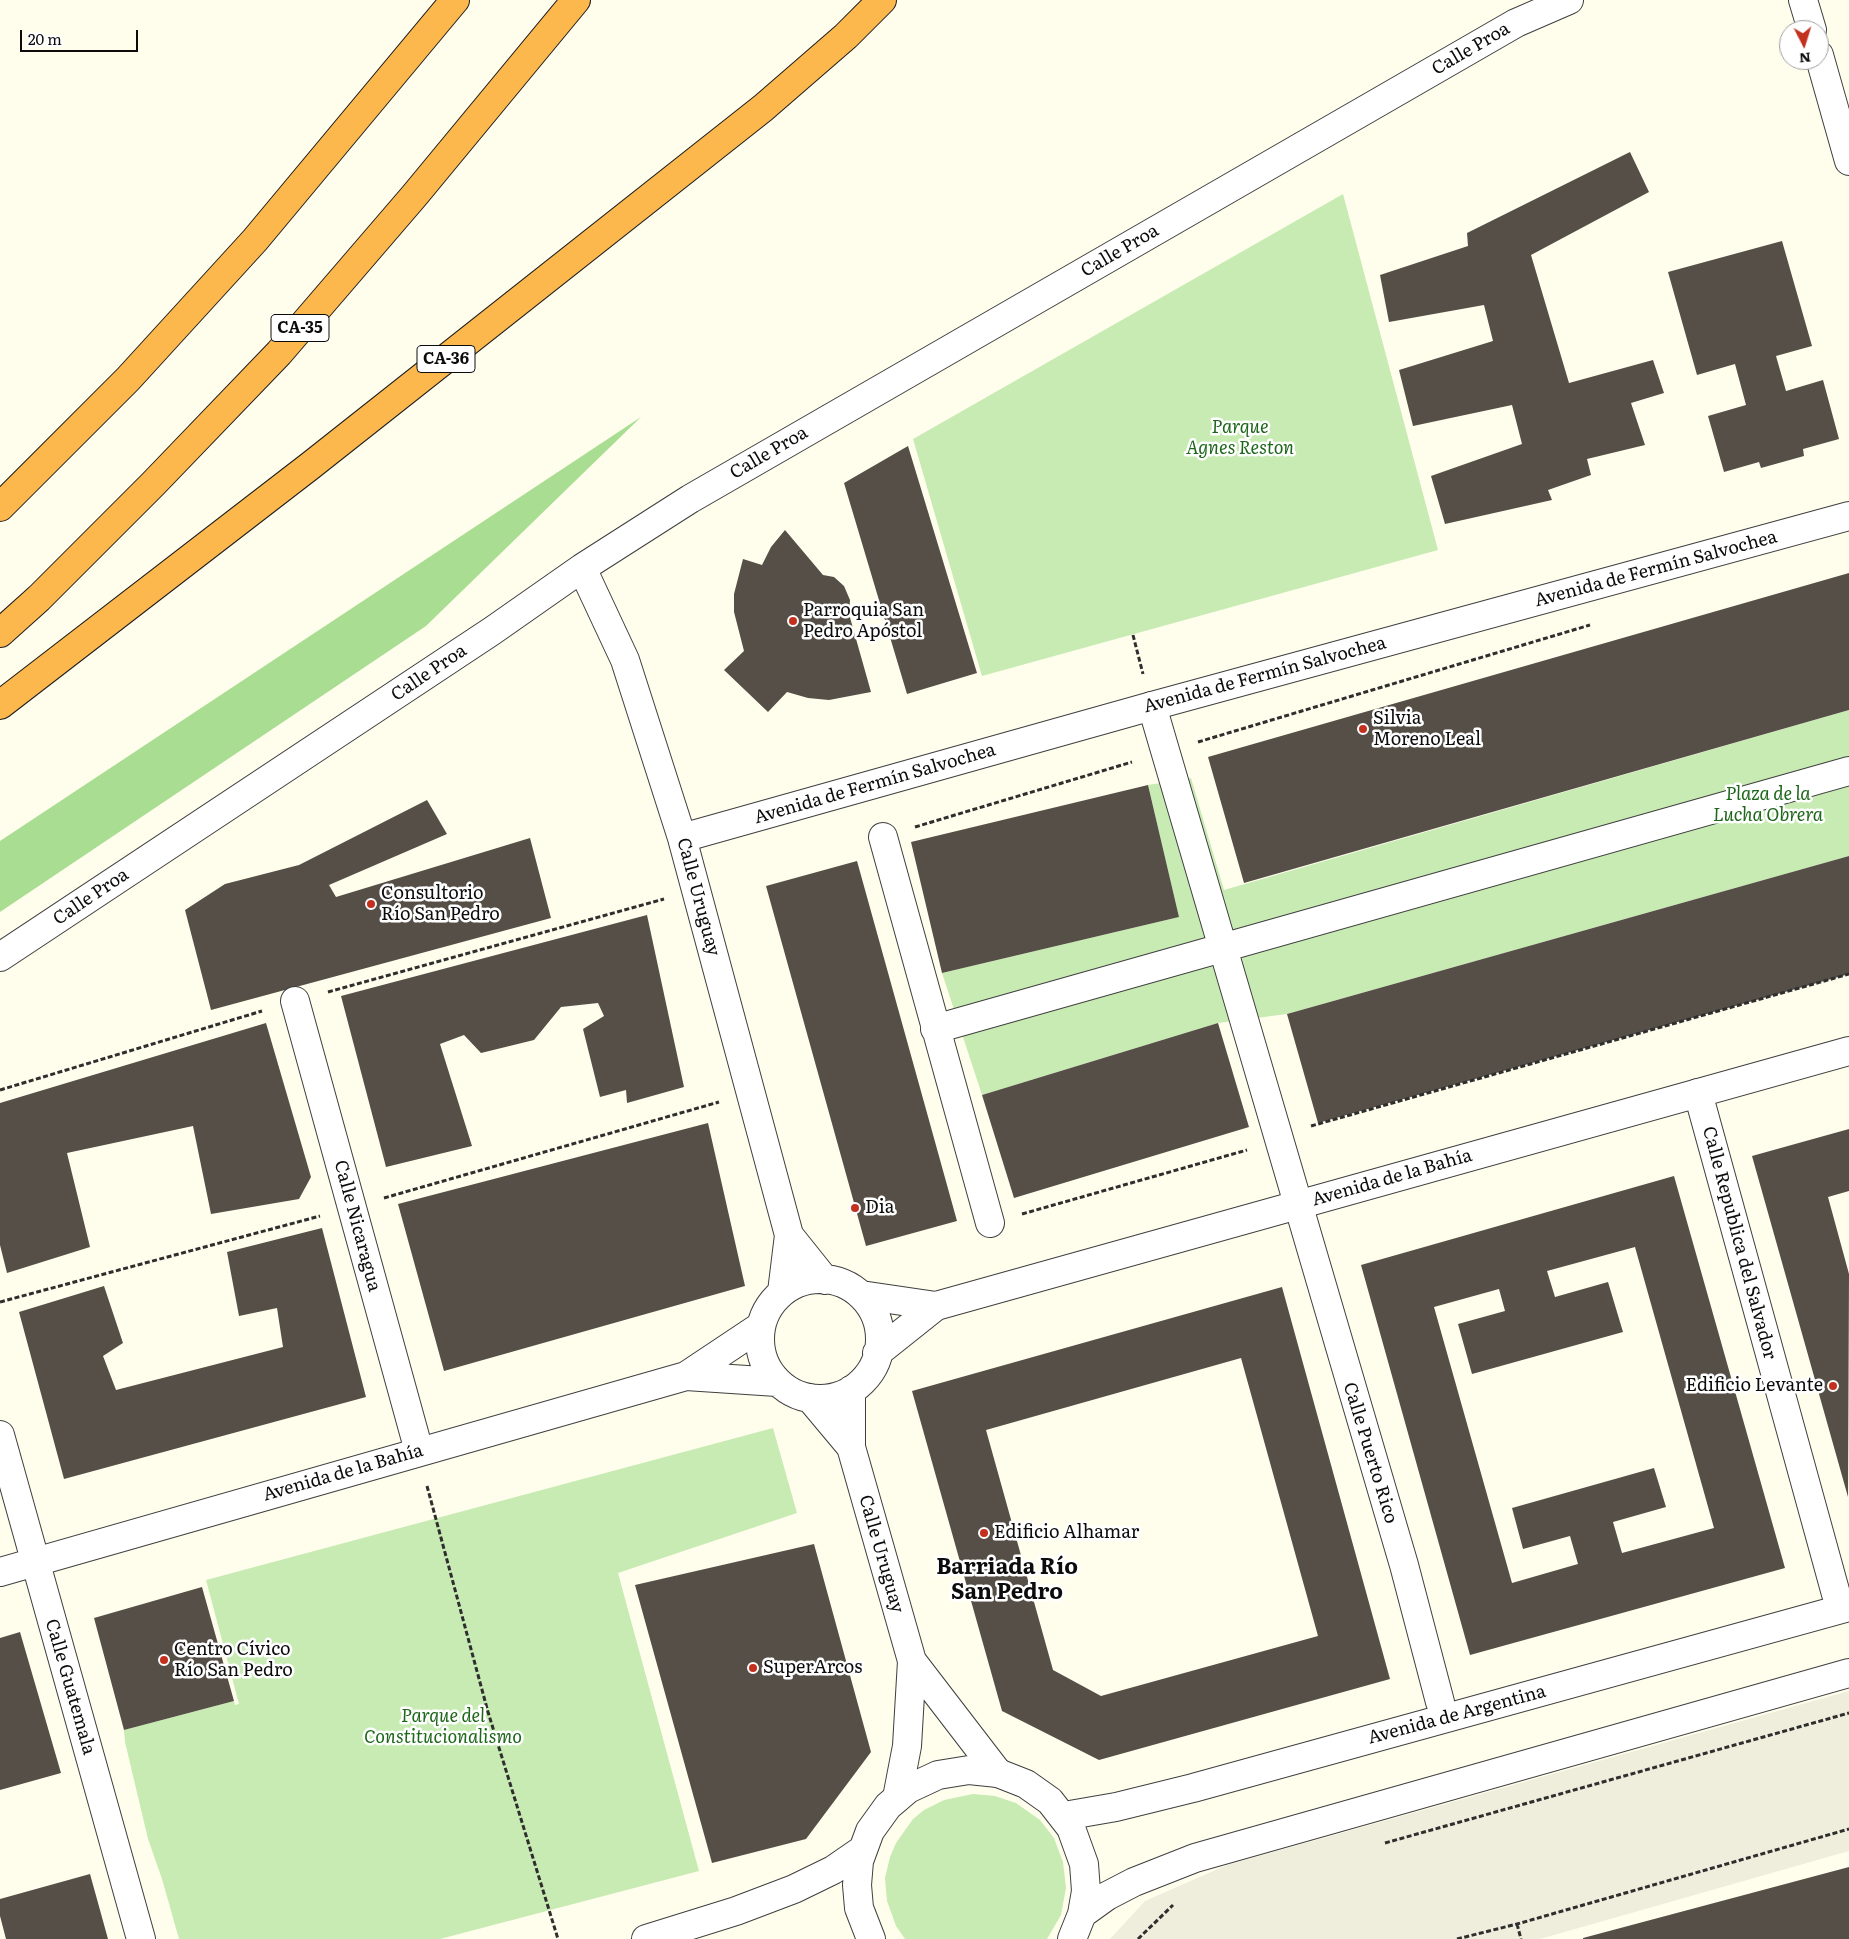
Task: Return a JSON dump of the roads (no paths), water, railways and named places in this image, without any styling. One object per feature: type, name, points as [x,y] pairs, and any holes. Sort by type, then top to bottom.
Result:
[{"type":"highway","points":[[0,507],[128,379],[255,240],[455,0]]},
{"type":"highway","name":"CA-35","points":[[0,633],[39,598],[153,484],[279,352],[414,196],[576,0]]},
{"type":"highway","name":"CA-36","points":[[0,705],[310,466],[756,114],[846,36],[882,0]]},
{"type":"street","name":"Calle Proa","points":[[0,957],[492,631],[582,568],[690,499],[1508,28],[1569,0]]},
{"type":"street","points":[[1803,0],[1809,20]]},
{"type":"street","points":[[1823,70],[1849,160]]},
{"type":"street","name":"Avenida de Fermín Salvochea","points":[[682,838],[1152,706],[1849,516]]},
{"type":"street","name":"Calle Uruguay","points":[[582,568],[625,660],[682,838],[789,1235],[782,1292]]},
{"type":"street","name":"Calle Puerto Rico","points":[[1152,706],[1404,1565],[1440,1702]]},
{"type":"street","points":[[935,1029],[1849,771]]},
{"type":"street","points":[[883,837],[990,1223]]},
{"type":"street","name":"Calle Nicaragua","points":[[295,1001],[419,1451]]},
{"type":"street","name":"Avenida de la Bahía","points":[[877,1353],[936,1306],[1849,1051]]},
{"type":"street","name":"Calle Republica del Salvador","points":[[1698,1093],[1842,1600]]},
{"type":"street","name":"Calle Uruguay","points":[[789,1235],[825,1280]]},
{"type":"street","points":[[815,1279],[825,1280],[844,1284],[861,1295],[874,1312],[880,1332],[876,1360],[866,1378],[851,1390],[831,1398],[810,1398],[794,1394],[777,1382],[767,1368],[760,1348],[761,1326],[768,1307],[782,1292],[795,1284],[815,1279]]},
{"type":"street","name":"Avenida de la Bahía","points":[[861,1295],[936,1306]]},
{"type":"street","name":"Avenida de la Bahía","points":[[0,1572],[686,1376],[761,1326]]},
{"type":"street","name":"Avenida de la Bahía","points":[[686,1376],[777,1382]]},
{"type":"street","name":"Calle Uruguay","points":[[851,1390],[851,1447],[912,1661]]},
{"type":"street","name":"Calle Uruguay","points":[[810,1398],[851,1447]]},
{"type":"street","name":"Calle Guatemala","points":[[0,1435],[141,1939]]},
{"type":"street","name":"Avenida de Argentina","points":[[1064,1816],[1116,1807],[1193,1788],[1842,1600]]},
{"type":"street","points":[[912,1661],[998,1773]]},
{"type":"street","points":[[897,1798],[907,1746],[912,1661]]},
{"type":"street","points":[[1082,1914],[1107,1896],[1134,1882],[1195,1858],[1849,1673]]},
{"type":"street","points":[[871,1939],[862,1919],[857,1893],[857,1876],[866,1838],[877,1820],[908,1789],[927,1779],[950,1772],[969,1770],[998,1773],[1017,1779],[1050,1801],[1064,1816],[1077,1840],[1084,1864],[1086,1891],[1082,1914],[1072,1939]]},
{"type":"street","points":[[646,1939],[736,1911],[794,1889],[833,1870],[862,1850]]},
{"type":"place","name":"Parroquia San Pedro Apóstol","points":[[793,621]]},
{"type":"place","name":"Silvia Moreno Leal","points":[[1363,729]]},
{"type":"place","name":"Consultorio Río San Pedro","points":[[371,904]]},
{"type":"place","name":"Dia","points":[[855,1208]]},
{"type":"place","name":"Edificio Levante","points":[[1833,1386]]},
{"type":"place","name":"Edificio Alhamar","points":[[984,1533]]},
{"type":"place","name":"Centro Cívico Río San Pedro","points":[[164,1660]]},
{"type":"place","name":"SuperArcos","points":[[753,1668]]},
{"type":"district","name":"Barriada Río San Pedro","points":[[1007,1580]]},
{"type":"park label","name":"Parque Agnes Reston","points":[[1240,438]]},
{"type":"park label","name":"Plaza de la Lucha Obrera","points":[[1768,805]]},
{"type":"park label","name":"Parque del Constitucionalismo","points":[[443,1727]]}]
